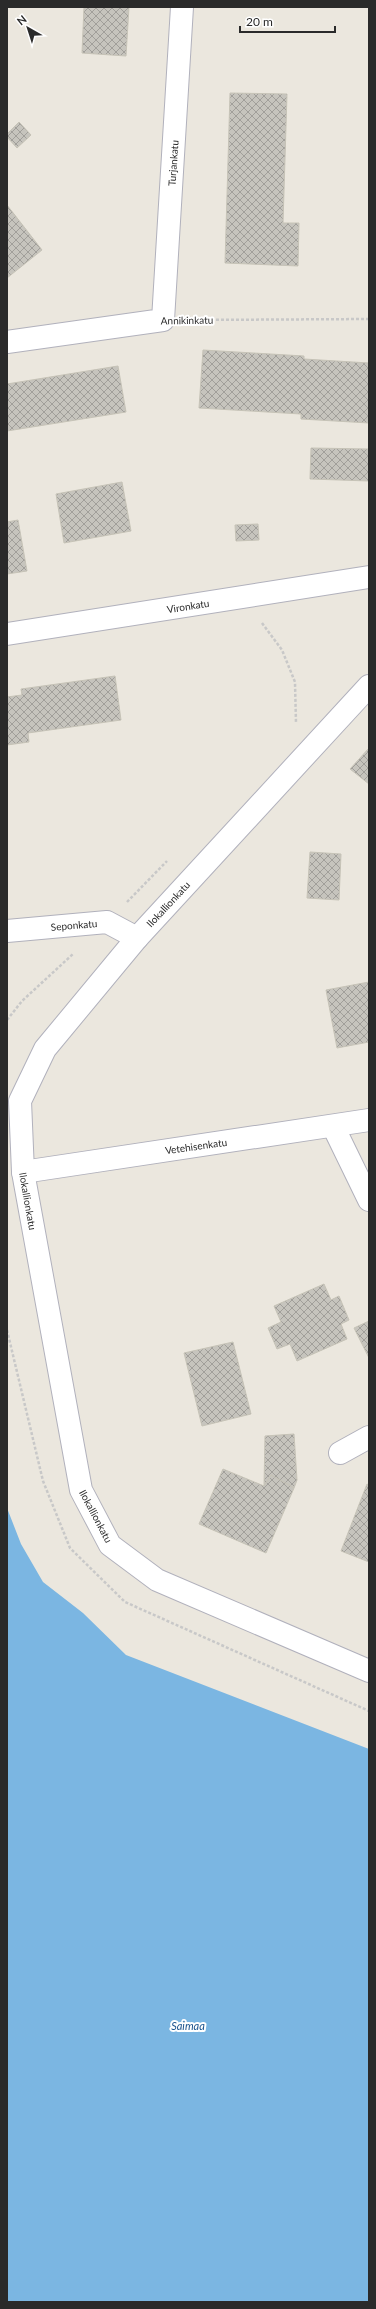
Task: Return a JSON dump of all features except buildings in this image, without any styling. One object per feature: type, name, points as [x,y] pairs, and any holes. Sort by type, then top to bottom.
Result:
[{"type":"street","name":"Turjankatu","points":[[163,320],[182,7]]},
{"type":"street","name":"Annikinkatu","points":[[7,342],[163,320]]},
{"type":"street","points":[[360,579],[369,595]]},
{"type":"street","name":"Vironkatu","points":[[7,634],[360,579]]},
{"type":"street","name":"Ilokallionkatu","points":[[369,686],[136,938],[45,1050],[20,1101],[23,1172],[81,1490],[110,1545],[157,1580],[369,1671]]},
{"type":"street","name":"Seponkatu","points":[[7,931],[107,922],[136,938]]},
{"type":"street","name":"Vetehisenkatu","points":[[23,1172],[369,1120]]},
{"type":"street","points":[[333,1126],[369,1200]]},
{"type":"street","points":[[340,1453],[369,1437]]},
{"type":"path","name":"Annikinkatu","points":[[163,320],[369,319]]},
{"type":"path","points":[[241,597],[282,650],[295,682],[296,729]]},
{"type":"water","name":"Saimaa","points":[[7,1508],[21,1544],[43,1582],[83,1613],[126,1655],[369,1749],[369,2302],[7,2302]]}]
